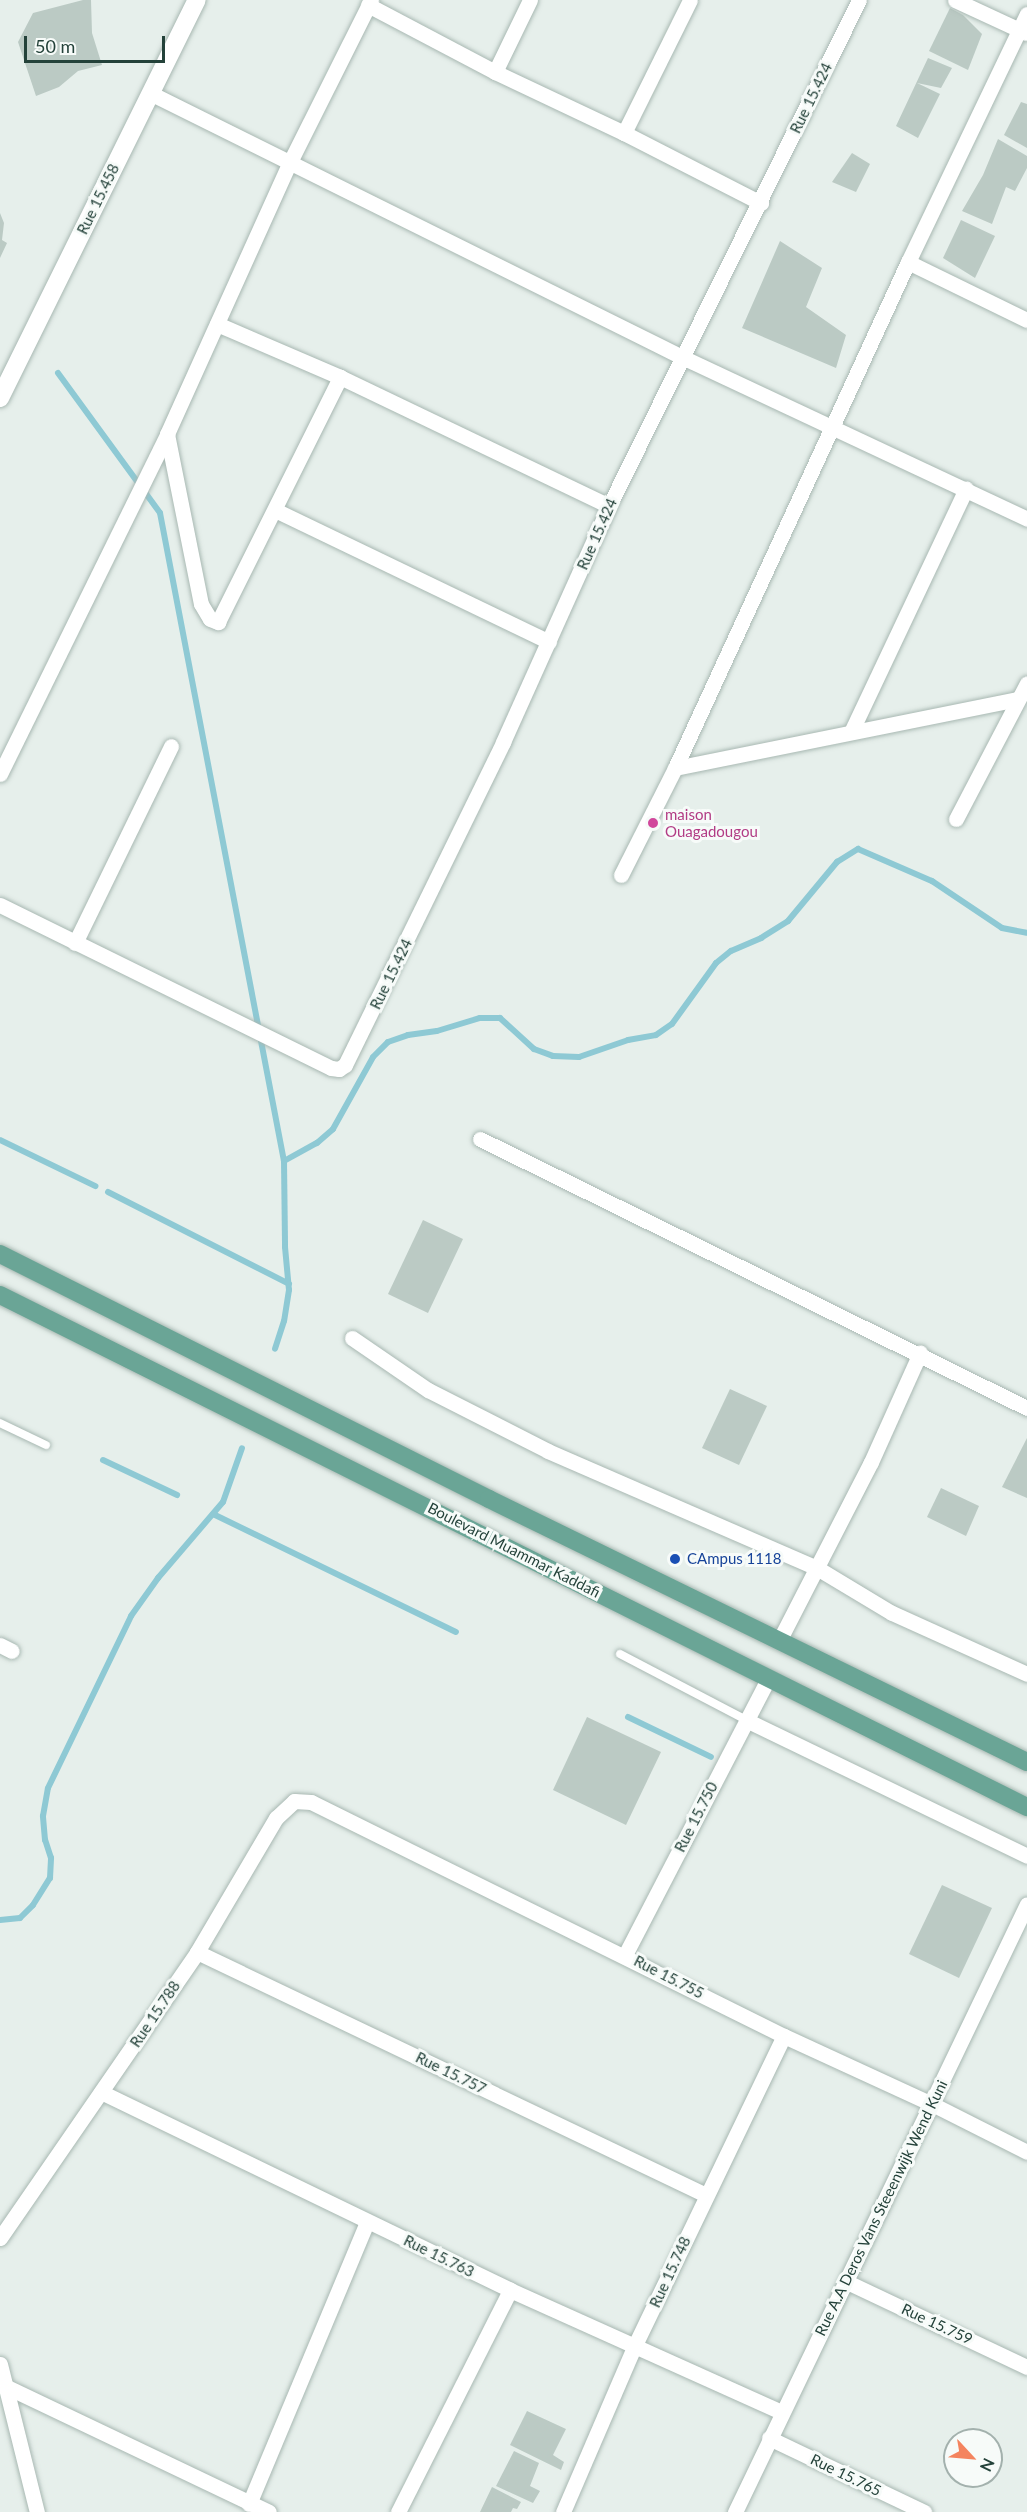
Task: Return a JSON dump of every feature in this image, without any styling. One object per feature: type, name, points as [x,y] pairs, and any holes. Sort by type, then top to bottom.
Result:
[{"type":"main road","name":"Rue 15.458","points":[[0,398],[196,0]]},
{"type":"main road","points":[[0,1254],[489,1498],[1027,1762]]},
{"type":"main road","name":"Boulevard Muammar Kaddafi","points":[[0,1295],[1027,1807]]},
{"type":"street","points":[[495,72],[530,0]]},
{"type":"street","points":[[624,133],[690,0]]},
{"type":"street","name":"Rue 15.424","points":[[75,943],[275,1038],[331,1068],[339,1069],[352,1053],[406,945],[549,642],[609,506],[761,203],[859,0]]},
{"type":"street","points":[[955,0],[1023,31]]},
{"type":"street","points":[[0,774],[167,434],[290,162],[369,2],[495,72],[624,133],[761,203]]},
{"type":"street","points":[[621,876],[675,768],[908,262],[1023,31],[1027,14]]},
{"type":"street","points":[[150,93],[684,358],[1027,519]]},
{"type":"street","points":[[908,262],[1027,320]]},
{"type":"street","points":[[217,324],[340,377],[609,506]]},
{"type":"street","points":[[167,434],[201,604],[213,621],[221,620],[340,377]]},
{"type":"street","points":[[852,730],[966,489]]},
{"type":"street","points":[[275,510],[549,642]]},
{"type":"street","points":[[956,819],[1027,683]]},
{"type":"street","points":[[675,768],[852,730],[1017,699]]},
{"type":"street","points":[[0,906],[75,943],[171,746]]},
{"type":"street","points":[[480,1139],[920,1353],[1027,1408]]},
{"type":"street","points":[[352,1338],[428,1390],[548,1452],[817,1568],[892,1613],[1027,1674]]},
{"type":"street","points":[[780,1639],[871,1462],[920,1353]]},
{"type":"street","name":"Rue 15.750","points":[[625,1955],[768,1679]]},
{"type":"street","points":[[746,1720],[1027,1856]]},
{"type":"street","name":"Rue 15.788","points":[[0,2238],[197,1952],[276,1818],[294,1801],[311,1802]]},
{"type":"street","name":"Rue 15.755","points":[[311,1802],[625,1955],[784,2036],[932,2104],[1027,2152]]},
{"type":"street","name":"Rue A.A Deros Vans Steeenwijk Wend Kuni","points":[[735,2512],[781,2412],[847,2282],[1027,1904]]},
{"type":"street","name":"Rue 15.757","points":[[197,1952],[706,2195]]},
{"type":"street","name":"Rue 15.748","points":[[563,2512],[635,2345],[784,2036]]},
{"type":"street","name":"Rue 15.763","points":[[101,2092],[510,2290],[781,2412]]},
{"type":"street","points":[[249,2504],[367,2222]]},
{"type":"street","name":"Rue 15.759","points":[[847,2282],[1027,2367]]},
{"type":"street","points":[[398,2512],[510,2290]]},
{"type":"street","points":[[0,2364],[37,2512]]},
{"type":"street","points":[[7,2387],[269,2512]]},
{"type":"street","name":"Rue 15.765","points":[[769,2438],[924,2512]]},
{"type":"lane","points":[[0,1423],[46,1446]]},
{"type":"lane","points":[[620,1654],[746,1720]]},
{"type":"building","points":[[91,0],[92,33],[102,65],[78,71],[59,87],[36,96],[18,42],[33,13]]},
{"type":"building","points":[[950,8],[963,15],[982,34],[968,70],[929,51]]},
{"type":"building","points":[[928,58],[952,68],[941,88],[917,83],[940,94],[918,138],[896,126]]},
{"type":"building","points":[[1021,102],[1027,104],[1027,148],[1004,135]]},
{"type":"building","points":[[998,139],[1027,156],[1027,168],[1015,191],[1006,187],[992,224],[962,211],[983,175]]},
{"type":"building","points":[[852,153],[870,164],[856,192],[832,182]]},
{"type":"building","points":[[0,213],[4,223],[2,240],[7,243],[0,258]]},
{"type":"building","points":[[961,220],[995,236],[975,278],[943,258]]},
{"type":"building","points":[[780,241],[822,268],[806,307],[846,335],[836,368],[742,328]]},
{"type":"building","points":[[423,1220],[463,1239],[428,1313],[388,1294]]},
{"type":"building","points":[[730,1389],[767,1406],[739,1465],[702,1448]]},
{"type":"building","points":[[1027,1438],[1027,1498],[1002,1487]]},
{"type":"building","points":[[941,1488],[979,1506],[966,1536],[927,1517]]},
{"type":"building","points":[[587,1717],[661,1752],[626,1825],[553,1790]]},
{"type":"building","points":[[942,1885],[992,1908],[959,1978],[909,1954]]},
{"type":"building","points":[[527,2411],[566,2429],[553,2455],[564,2462],[561,2470],[510,2445]]},
{"type":"building","points":[[514,2451],[539,2463],[530,2486],[540,2491],[533,2503],[496,2486]]},
{"type":"building","points":[[492,2487],[521,2502],[517,2509],[513,2508],[511,2512],[480,2512]]},
{"type":"waterway","points":[[58,373],[160,513],[284,1161],[285,1247],[289,1290],[284,1321],[275,1349]]},
{"type":"waterway","points":[[284,1161],[317,1143],[333,1129],[373,1057],[388,1042],[408,1035],[437,1031],[480,1018],[500,1018],[534,1049],[553,1056],[579,1057],[628,1040],[656,1035],[672,1024],[716,963],[731,951],[761,938],[788,921],[837,862],[858,849],[932,881],[1002,928],[1027,933]]},
{"type":"waterway","points":[[0,1140],[95,1186]]},
{"type":"waterway","points":[[108,1192],[289,1284]]},
{"type":"waterway","points":[[0,1920],[20,1918],[33,1905],[50,1878],[51,1858],[45,1840],[43,1816],[48,1788],[131,1616],[158,1578],[223,1502],[242,1448]]},
{"type":"waterway","points":[[103,1460],[177,1495]]},
{"type":"waterway","points":[[213,1514],[456,1632]]},
{"type":"waterway","points":[[628,1717],[711,1757]]},
{"type":"place","name":"maison Ouagadougou","points":[[653,823]]},
{"type":"place","name":"CAmpus 1118","points":[[675,1559]]}]
